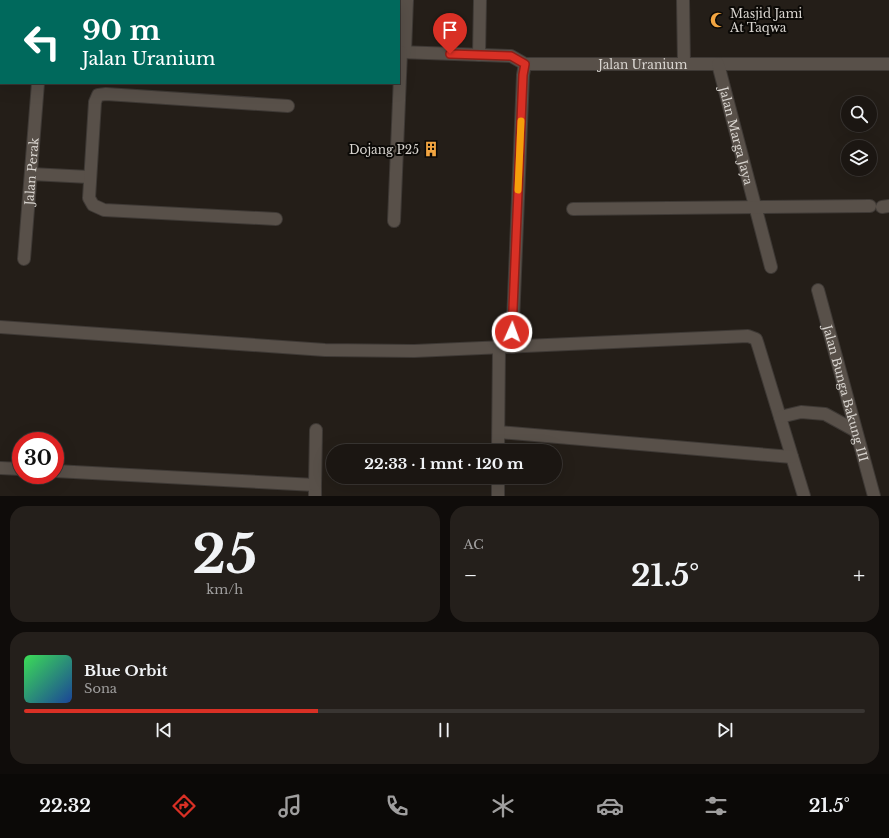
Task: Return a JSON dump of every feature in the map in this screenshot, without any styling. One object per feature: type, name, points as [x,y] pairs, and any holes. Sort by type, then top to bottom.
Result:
[{"type":"street","points":[[394,222],[402,52],[407,0]]},
{"type":"street","points":[[479,55],[480,0]]},
{"type":"street","points":[[683,0],[684,64]]},
{"type":"street","name":"Jalan Uranium","points":[[402,52],[511,56],[525,64],[889,64]]},
{"type":"street","points":[[512,347],[523,75],[525,64]]},
{"type":"street","name":"Jalan Marga Jaya","points":[[718,64],[770,266]]},
{"type":"street","name":"Jalan Perak","points":[[24,259],[38,84]]},
{"type":"street","points":[[276,220],[104,210],[93,205],[89,198],[89,176],[95,102],[98,95],[106,94],[288,106]]},
{"type":"street","points":[[31,174],[89,176]]},
{"type":"street","points":[[573,209],[880,206]]},
{"type":"street","name":"Jalan Bunga Bakung III","points":[[818,290],[874,496]]},
{"type":"street","points":[[0,327],[325,350],[414,351],[748,336],[756,339],[804,496]]},
{"type":"street","points":[[498,444],[499,348]]},
{"type":"street","points":[[780,417],[801,412],[825,414],[856,430]]},
{"type":"street","points":[[64,472],[315,491],[316,430]]},
{"type":"street","points":[[499,432],[792,456]]},
{"type":"street","points":[[0,468],[12,469]]},
{"type":"street","points":[[498,484],[498,496]]},
{"type":"slow traffic","points":[[518,190],[521,121]]},
{"type":"place","name":"Masjid Jami At Taqwa","points":[[718,20]]},
{"type":"place","name":"Dojang P25","points":[[431,149]]},
{"type":"route","points":[[450,54],[511,56],[525,64],[523,75],[512,332]]}]
